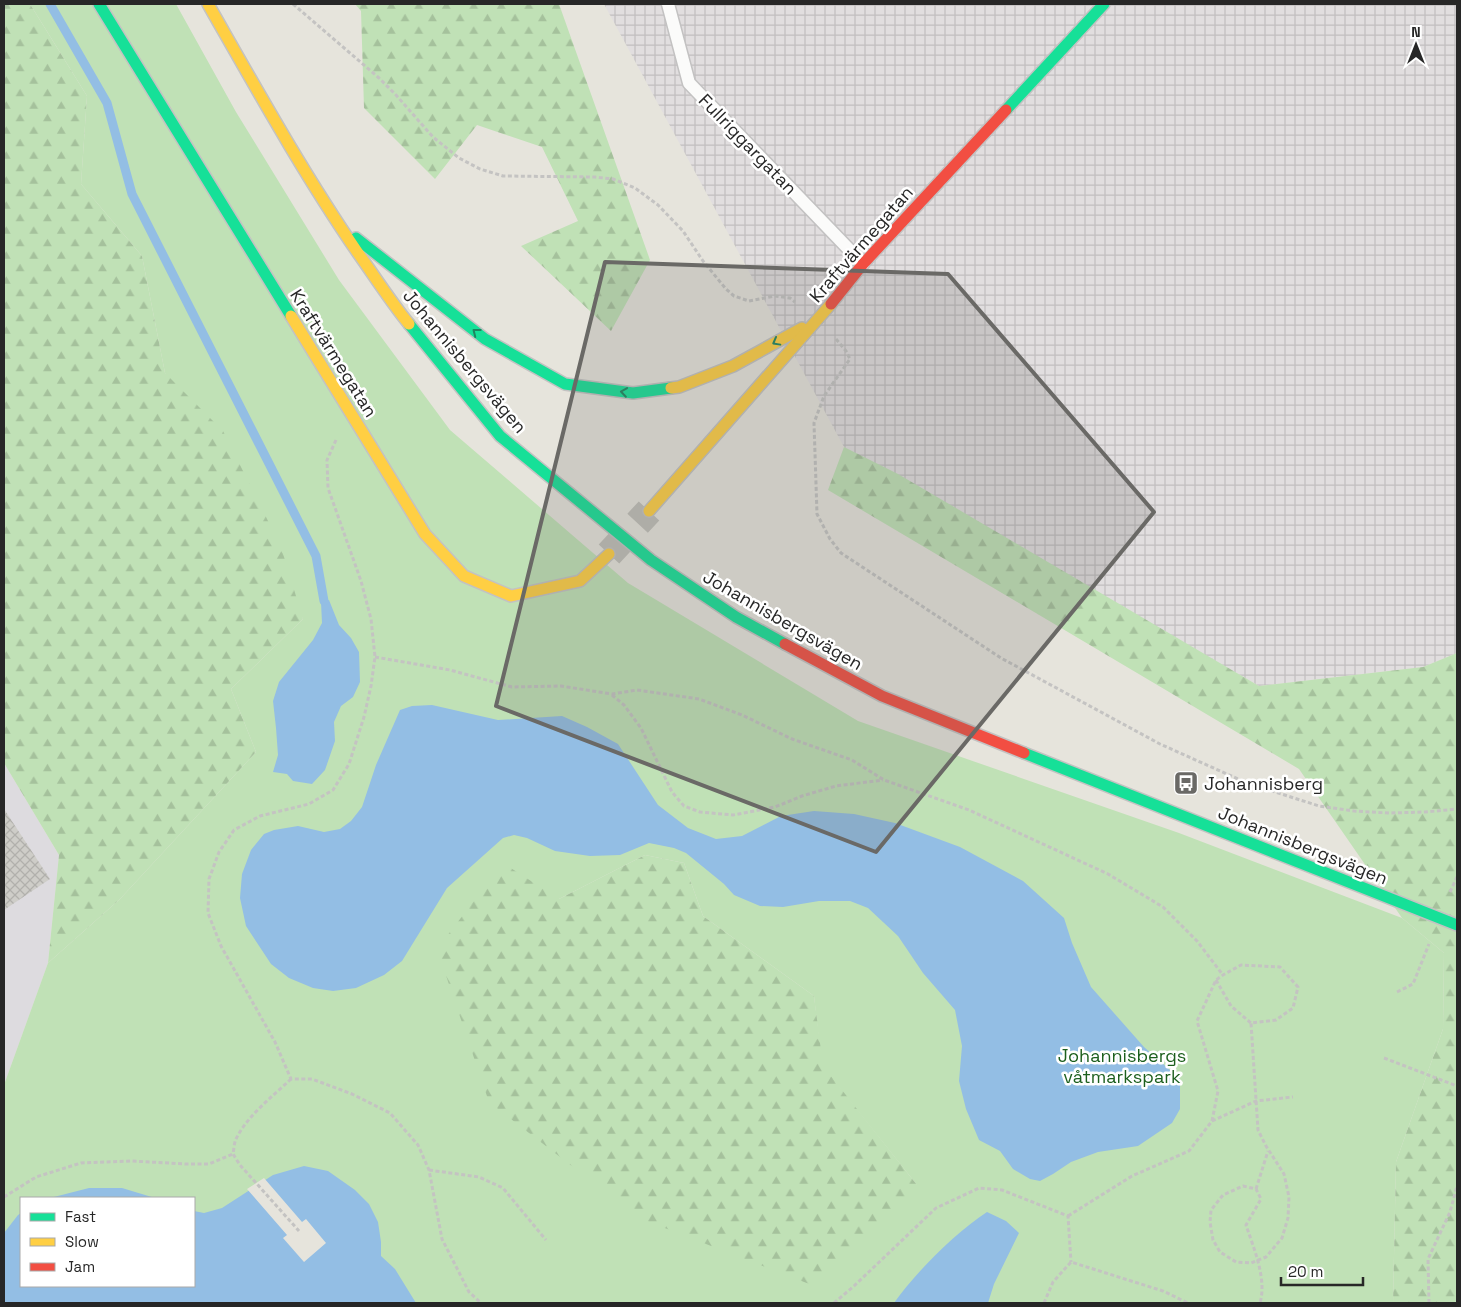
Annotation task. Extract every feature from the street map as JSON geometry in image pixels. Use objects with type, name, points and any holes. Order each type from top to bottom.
[{"type":"main road","name":"Kraftvärmegatan","points":[[98,4],[425,534],[464,576],[511,596],[580,581],[609,554]]},
{"type":"main road","name":"Johannisbergsvägen","points":[[208,4],[284,139],[336,222],[395,307],[500,436],[651,560],[736,616],[882,696],[1457,925]]},
{"type":"main road","name":"Kraftvärmegatan","points":[[649,511],[818,319],[863,264],[1104,4]]},
{"type":"main road","points":[[336,222],[485,339],[565,384],[633,393],[679,387],[733,366],[818,319]]},
{"type":"lane","name":"Fullriggargatan","points":[[668,4],[689,83],[863,264]]},
{"type":"path","points":[[293,4],[379,78],[433,137],[459,158],[480,169],[503,176],[595,177],[613,179],[635,188],[658,205],[684,232],[703,261],[726,290],[734,296],[749,301],[774,296],[790,298],[818,319],[846,351],[850,359],[824,396],[814,423],[817,514],[830,539],[841,553],[1001,658],[1160,744],[1247,783],[1319,806],[1354,811],[1389,813],[1457,809]]},
{"type":"path","points":[[292,1079],[275,1042],[221,946],[208,913],[209,879],[219,852],[234,830],[260,816],[309,804],[333,790],[349,764],[364,717],[375,657],[371,619],[361,581],[328,488],[327,460],[338,437],[358,425]]},
{"type":"path","points":[[375,657],[450,670],[512,687],[561,686],[612,694],[637,690],[699,699],[742,715],[792,738],[852,760],[884,780],[969,810],[1108,874],[1163,907],[1197,941],[1223,975]]},
{"type":"path","points":[[612,694],[624,705],[641,728],[672,792],[684,806],[700,812],[733,815],[774,807],[836,786],[884,780]]},
{"type":"path","points":[[1212,1121],[1218,1091],[1197,1021],[1216,980],[1223,975],[1241,965],[1280,967],[1298,988],[1294,1008],[1276,1020],[1251,1023]]},
{"type":"path","points":[[1216,980],[1231,1006],[1251,1023],[1258,1130],[1268,1150],[1284,1174],[1289,1197],[1288,1218],[1282,1238],[1266,1257],[1251,1263],[1236,1262],[1220,1252],[1213,1240],[1210,1222],[1212,1210],[1222,1195],[1243,1186],[1256,1189]]},
{"type":"path","points":[[1384,1058],[1457,1086]]},
{"type":"path","points":[[299,1231],[240,1165],[233,1154],[235,1140],[246,1123],[262,1105],[292,1079],[312,1079],[352,1094],[390,1113],[418,1145],[429,1170],[442,1239],[469,1292],[481,1303]]},
{"type":"path","points":[[1068,1216],[1132,1176],[1188,1150],[1212,1121],[1256,1101],[1293,1097]]},
{"type":"path","points":[[1260,1303],[1263,1289],[1257,1261],[1246,1226],[1261,1199],[1256,1189],[1268,1150]]},
{"type":"path","points":[[4,1197],[36,1177],[81,1163],[132,1161],[209,1164],[233,1154]]},
{"type":"path","points":[[429,1170],[479,1177],[503,1188],[546,1240]]},
{"type":"path","points":[[1429,1303],[1428,1259],[1450,1212],[1457,1186]]},
{"type":"path","points":[[834,1303],[936,1208],[979,1188],[1002,1190],[1068,1216]]},
{"type":"path","points":[[1044,1303],[1053,1282],[1071,1262],[1068,1216]]},
{"type":"path","points":[[1071,1262],[1163,1291],[1188,1303]]},
{"type":"highlighted area","points":[[605,262],[948,274],[1154,512],[876,852],[496,706]]},
{"type":"shaded area","points":[[604,4],[1457,4],[1457,653],[1423,667],[1259,686],[844,447]]},
{"type":"shaded area","points":[[4,763],[59,855],[48,963],[4,1085]]},
{"type":"green space","points":[[4,4],[30,4],[87,96],[81,184],[142,256],[165,373],[223,431],[281,547],[303,619],[231,689],[256,752],[120,899],[48,963],[59,855],[4,763]]},
{"type":"green space","name":"Johannisbergs våtmarkspark","points":[[30,4],[176,4],[236,112],[339,280],[450,430],[628,583],[858,721],[1179,833],[1402,918],[1444,953],[1443,1029],[1396,1162],[1393,1303],[4,1303],[4,1085],[48,963],[120,899],[256,752],[231,689],[303,619],[165,373],[142,256],[81,184],[87,96]],"holes":[[[645,855],[684,863],[703,916],[814,996],[822,1066],[917,1185],[559,899]]]},
{"type":"green space","points":[[355,4],[559,4],[650,260],[611,331],[521,246],[578,221],[542,147],[477,125],[435,179],[364,108],[361,11]]},
{"type":"green space","points":[[844,447],[898,474],[1259,686],[1423,667],[1457,653],[1457,1303],[1393,1303],[1396,1162],[1443,1029],[1444,953],[1402,918],[1299,769],[828,490]]},
{"type":"green space","points":[[645,855],[684,863],[703,916],[814,996],[823,1066],[917,1185],[817,1287],[639,1218],[489,1102],[437,949],[503,863],[559,899]]},
{"type":"water","points":[[329,600],[339,625],[351,638],[359,652],[360,682],[353,697],[341,706],[334,722],[335,741],[325,770],[312,784],[293,781],[287,774],[273,772],[278,755],[273,701],[279,682],[313,640],[322,623],[321,602]]},
{"type":"water","points":[[432,705],[498,720],[562,716],[587,727],[618,744],[658,805],[688,828],[716,839],[742,836],[781,816],[814,811],[854,814],[895,823],[960,847],[1023,881],[1064,918],[1072,943],[1091,987],[1144,1047],[1180,1079],[1180,1109],[1172,1123],[1138,1146],[1098,1152],[1071,1162],[1040,1181],[1030,1179],[1013,1169],[1000,1151],[979,1140],[966,1109],[959,1081],[962,1046],[955,1010],[923,973],[898,936],[868,908],[850,901],[819,901],[783,907],[760,906],[734,895],[724,884],[686,853],[674,848],[649,843],[620,855],[590,856],[555,851],[527,838],[514,835],[503,838],[447,888],[402,961],[384,975],[356,988],[333,991],[313,988],[289,978],[271,964],[246,926],[240,898],[242,874],[251,850],[264,834],[274,830],[298,826],[324,832],[340,829],[351,821],[362,807],[376,765],[400,710],[412,706]]},
{"type":"water","points":[[304,1166],[328,1171],[355,1190],[369,1204],[378,1222],[381,1256],[395,1269],[416,1303],[4,1303],[4,1233],[20,1214],[20,1287],[195,1287],[195,1211],[204,1213],[222,1208],[273,1175]]},
{"type":"water","points":[[89,1188],[122,1188],[152,1197],[54,1197]]},
{"type":"water","points":[[987,1212],[1006,1221],[1019,1233],[994,1284],[988,1303],[894,1303],[913,1279],[937,1254],[962,1231]]},
{"type":"pier","points":[[264,1178],[302,1222],[306,1219],[326,1243],[304,1262],[283,1238],[287,1235],[247,1189]]},
{"type":"building","points":[[4,809],[50,879],[4,910]]},
{"type":"waterway","points":[[50,4],[107,103],[132,194],[316,556],[324,601]]},
{"type":"tunnel","points":[[609,554],[649,511]]},
{"type":"traffic: fast","points":[[99,4],[291,316]]},
{"type":"traffic: fast","points":[[1006,110],[1104,4]]},
{"type":"traffic: fast","points":[[356,238],[485,339],[565,384],[633,393],[671,388]]},
{"type":"traffic: fast","points":[[409,324],[500,436],[651,560],[736,617],[785,644]]},
{"type":"traffic: fast","points":[[1024,753],[1457,925]]},
{"type":"traffic: slow","points":[[208,4],[318,192],[389,298],[409,324]]},
{"type":"traffic: slow","points":[[649,511],[831,304]]},
{"type":"traffic: slow","points":[[291,316],[425,534],[464,576],[511,596],[580,581],[609,554]]},
{"type":"traffic: slow","points":[[671,388],[679,387],[733,366],[802,328]]},
{"type":"traffic: jam","points":[[831,304],[863,264],[1006,110]]},
{"type":"traffic: jam","points":[[785,644],[882,696],[1024,753]]},
{"type":"place","name":"Johannisberg","points":[[1186,783]]}]
